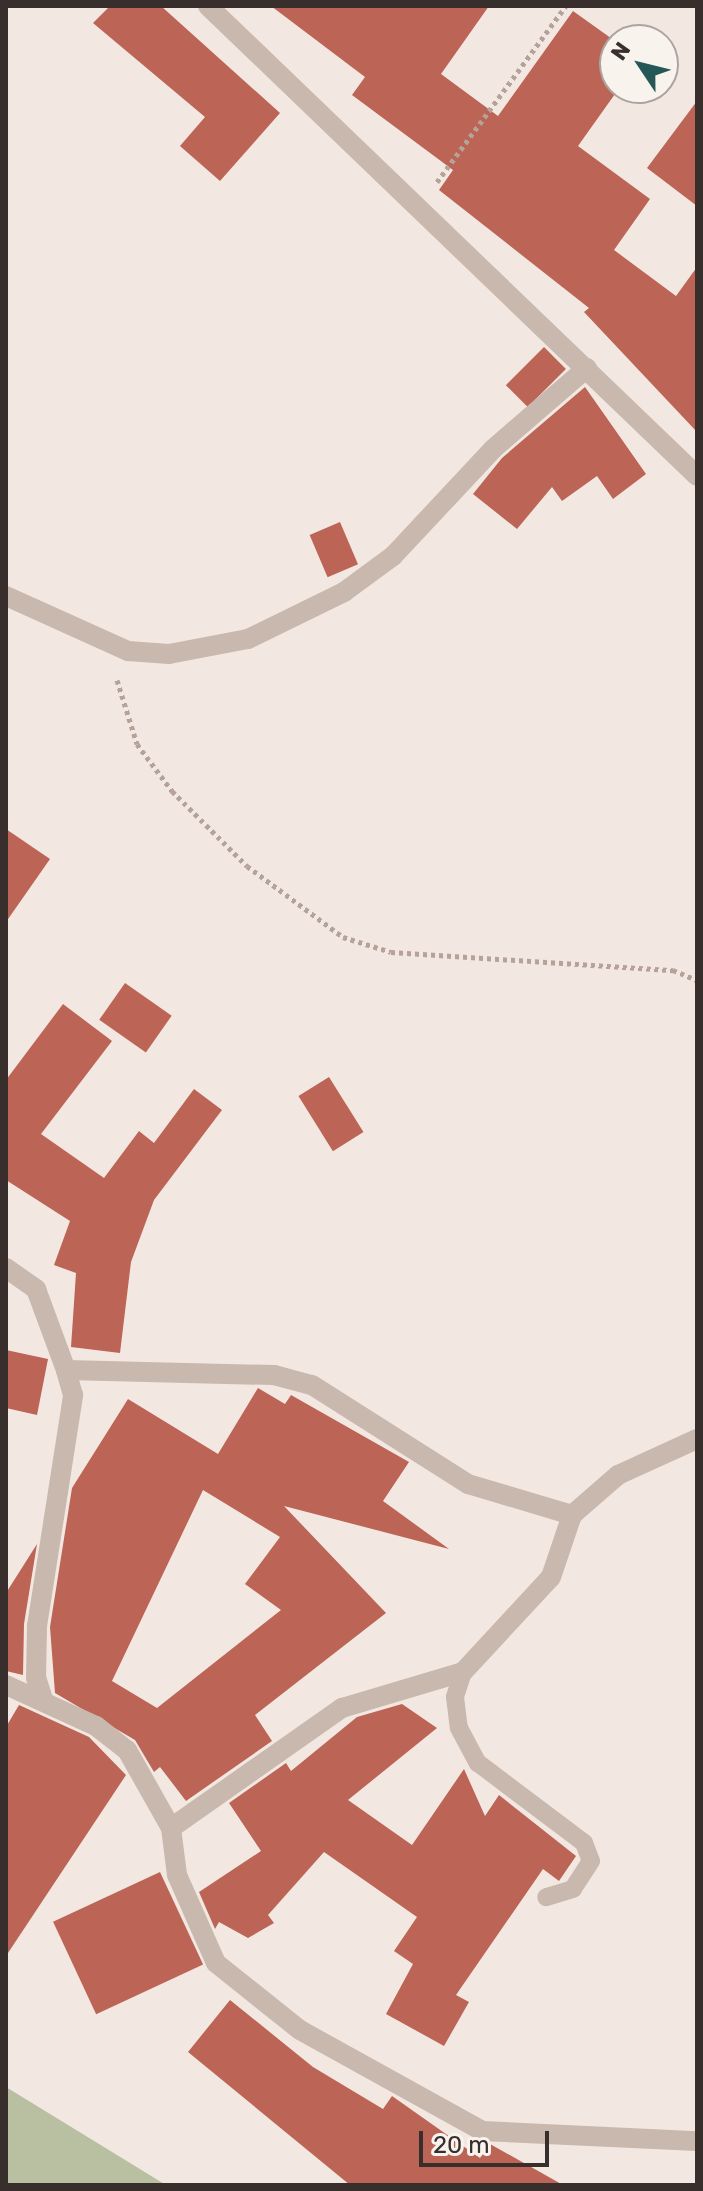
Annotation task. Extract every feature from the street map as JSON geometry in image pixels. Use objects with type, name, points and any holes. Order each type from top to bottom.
[{"type":"street","points":[[208,6],[421,206],[697,476]]},
{"type":"street","points":[[6,596],[114,644],[169,654],[248,639],[344,592],[393,556],[493,449],[587,368]]},
{"type":"street","points":[[6,1268],[36,1289],[73,1395],[37,1626],[36,1678],[43,1699]]},
{"type":"street","points":[[66,1370],[274,1375],[312,1385],[468,1484],[572,1515]]},
{"type":"street","points":[[171,1828],[342,1708],[463,1672],[551,1577],[572,1515],[618,1475],[697,1439]]},
{"type":"street","points":[[6,1685],[43,1699],[127,1750],[171,1828],[177,1875],[216,1963],[300,2030],[482,2131],[697,2141]]},
{"type":"lane","points":[[463,1672],[455,1697],[459,1728],[478,1763],[584,1843],[591,1861],[573,1889],[546,1897]]},
{"type":"path","points":[[421,206],[566,6]]},
{"type":"path","points":[[114,644],[119,700],[137,744],[172,791],[247,866],[343,937],[391,952],[673,970],[697,980]]},
{"type":"green space","points":[[6,2087],[166,2185],[6,2185]]},
{"type":"building","points":[[110,6],[161,6],[280,113],[220,181],[180,146],[205,117],[93,23]]},
{"type":"building","points":[[271,6],[489,6],[441,74],[498,116],[573,11],[599,30],[599,104],[608,104],[578,146],[650,199],[614,250],[676,296],[697,267],[697,432],[584,312],[589,308],[439,190],[453,170],[352,95],[365,77]]},
{"type":"building","points":[[697,101],[697,206],[647,168]]},
{"type":"building","points":[[544,347],[566,369],[528,407],[506,385]]},
{"type":"building","points":[[585,387],[646,474],[613,499],[597,476],[562,501],[552,487],[517,529],[473,494],[502,458]]},
{"type":"building","points":[[340,522],[358,564],[328,577],[310,535]]},
{"type":"building","points":[[6,829],[50,859],[6,922]]},
{"type":"building","points":[[125,983],[172,1016],[146,1053],[99,1020]]},
{"type":"building","points":[[63,1004],[112,1041],[41,1134],[104,1178],[139,1131],[154,1143],[194,1089],[222,1110],[154,1200],[131,1262],[120,1353],[71,1347],[76,1273],[54,1265],[70,1221],[6,1180],[6,1080]]},
{"type":"building","points":[[329,1077],[363,1132],[333,1151],[298,1096]]},
{"type":"building","points":[[6,1350],[48,1359],[37,1415],[6,1408]]},
{"type":"building","points":[[258,1388],[285,1404],[291,1395],[409,1462],[383,1501],[449,1549],[284,1506],[386,1613],[255,1715],[272,1741],[186,1801],[160,1767],[154,1772],[135,1740],[55,1693],[50,1627],[72,1488],[128,1399],[218,1454]],"holes":[[[203,1490],[280,1537],[245,1584],[281,1610],[157,1708],[112,1681]]]},
{"type":"building","points":[[37,1544],[24,1624],[23,1675],[6,1671],[6,1593]]},
{"type":"building","points":[[402,1704],[437,1728],[348,1800],[412,1845],[464,1769],[485,1816],[499,1795],[576,1856],[559,1881],[543,1869],[456,1995],[469,2002],[444,2046],[386,2014],[413,1964],[394,1951],[417,1917],[324,1852],[268,1915],[274,1923],[248,1938],[219,1922],[215,1929],[199,1892],[261,1851],[229,1803],[286,1763],[291,1771],[357,1717]]},
{"type":"building","points":[[19,1705],[89,1737],[126,1775],[6,1956],[6,1727]]},
{"type":"building","points":[[160,1872],[203,1964],[96,2014],[53,1922]]},
{"type":"building","points":[[230,2000],[313,2067],[383,2109],[392,2096],[480,2158],[490,2144],[563,2185],[350,2185],[188,2052]]}]
